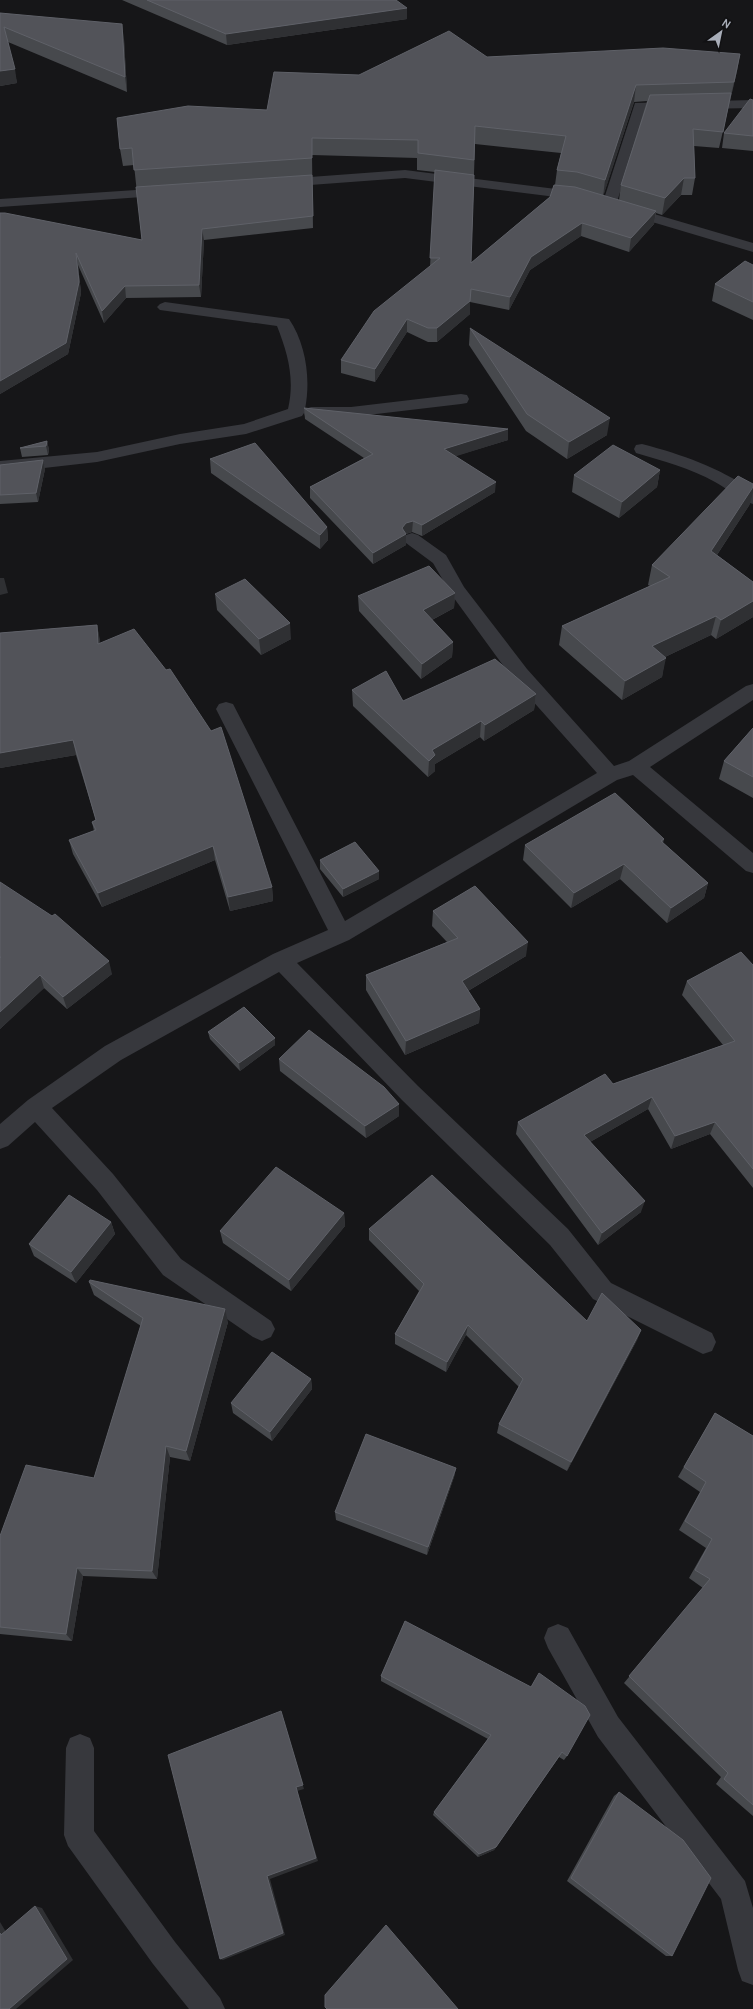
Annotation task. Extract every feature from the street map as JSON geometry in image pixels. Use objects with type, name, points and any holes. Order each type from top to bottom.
[{"type":"street","points":[[609,205],[640,106],[753,104]]},
{"type":"street","points":[[271,184],[405,174],[575,195],[753,248]]},
{"type":"street","points":[[0,203],[176,191]]},
{"type":"street","points":[[165,307],[283,322],[299,361],[300,397],[296,412]]},
{"type":"street","points":[[0,467],[97,457],[180,439],[246,429],[296,412],[351,412],[461,399]]},
{"type":"street","points":[[642,448],[689,463],[721,478],[753,498]]},
{"type":"street","points":[[412,539],[440,559],[457,590],[520,674],[610,776]]},
{"type":"street","points":[[0,1139],[36,1107],[113,1052],[280,960],[341,934],[610,776],[636,766],[753,692]]},
{"type":"street","points":[[226,709],[341,934]]},
{"type":"street","points":[[636,766],[753,865]]},
{"type":"street","points":[[280,960],[410,1093],[559,1237],[602,1292],[703,1342]]},
{"type":"street","points":[[36,1107],[105,1182],[172,1267],[262,1329]]},
{"type":"street","points":[[558,1638],[608,1727],[734,1892],[753,1970]]},
{"type":"street","points":[[80,1748],[79,1834],[164,1953],[209,2009]]},
{"type":"building","points":[[147,0],[396,0],[407,8],[226,34]]},
{"type":"building","points":[[0,13],[122,24],[125,77],[4,27],[15,69],[0,71]]},
{"type":"building","points":[[449,31],[487,57],[663,48],[740,54],[734,82],[636,85],[605,180],[577,172],[557,170],[566,136],[475,126],[474,160],[418,153],[418,140],[312,138],[312,158],[134,170],[132,148],[120,149],[117,118],[188,106],[267,110],[274,72],[359,75]]},
{"type":"building","points":[[731,93],[723,132],[693,129],[695,178],[684,178],[665,198],[621,185],[650,95]]},
{"type":"building","points":[[750,99],[753,100],[753,136],[724,133]]},
{"type":"building","points":[[435,170],[474,175],[471,263],[550,197],[554,185],[575,187],[656,211],[631,238],[582,223],[531,257],[510,297],[471,289],[470,301],[437,328],[428,328],[407,319],[375,369],[341,360],[374,311],[440,258],[430,258]]},
{"type":"building","points":[[312,175],[313,216],[202,229],[199,285],[125,286],[102,311],[76,253],[79,282],[66,343],[0,381],[0,213],[142,240],[136,187]]},
{"type":"building","points":[[745,261],[753,265],[753,302],[715,284]]},
{"type":"building","points":[[470,328],[610,418],[569,442],[527,414]]},
{"type":"building","points":[[304,408],[508,429],[444,449],[496,482],[422,525],[413,521],[406,523],[402,528],[406,534],[373,553],[310,487],[373,454]]},
{"type":"building","points":[[47,441],[46,446],[20,448]]},
{"type":"building","points":[[255,443],[327,527],[320,535],[210,459]]},
{"type":"building","points":[[613,445],[660,470],[622,502],[574,475]]},
{"type":"building","points":[[43,460],[36,493],[0,495],[0,465]]},
{"type":"building","points":[[738,476],[753,484],[753,487],[711,551],[753,582],[753,601],[721,620],[716,616],[652,646],[666,658],[625,681],[562,626],[670,577],[652,565]]},
{"type":"building","points":[[429,566],[455,593],[423,610],[453,642],[422,664],[358,596]]},
{"type":"building","points":[[245,579],[290,623],[259,639],[215,594]]},
{"type":"building","points":[[97,625],[98,644],[134,629],[166,670],[170,669],[211,731],[221,727],[272,887],[228,897],[213,846],[98,893],[69,840],[96,830],[92,822],[96,820],[73,740],[0,753],[0,633]]},
{"type":"building","points":[[495,659],[536,694],[485,725],[481,721],[432,750],[435,755],[429,761],[352,690],[386,671],[403,701]]},
{"type":"building","points":[[753,728],[753,777],[724,761]]},
{"type":"building","points":[[615,793],[664,839],[661,841],[708,883],[671,908],[624,864],[574,893],[525,845]]},
{"type":"building","points":[[355,842],[379,871],[343,889],[320,860]]},
{"type":"building","points":[[0,882],[52,916],[55,914],[109,961],[63,997],[40,975],[0,1012]]},
{"type":"building","points":[[475,886],[528,942],[462,981],[480,1009],[406,1041],[366,975],[458,938],[433,911]]},
{"type":"building","points":[[741,952],[753,965],[753,1169],[715,1122],[675,1136],[652,1097],[584,1135],[645,1201],[602,1233],[518,1122],[605,1074],[613,1084],[735,1041],[687,981]]},
{"type":"building","points":[[244,1007],[275,1038],[239,1063],[208,1032]]},
{"type":"building","points":[[309,1030],[384,1087],[399,1104],[365,1126],[279,1059]]},
{"type":"building","points":[[276,1167],[344,1213],[289,1280],[220,1231]]},
{"type":"building","points":[[432,1175],[587,1321],[602,1293],[641,1330],[571,1462],[499,1424],[523,1379],[468,1325],[447,1362],[395,1334],[424,1284],[369,1229]]},
{"type":"building","points":[[69,1195],[111,1222],[71,1272],[29,1244]]},
{"type":"building","points":[[90,1280],[225,1309],[186,1451],[166,1446],[152,1571],[77,1568],[66,1634],[0,1627],[0,1536],[26,1465],[94,1478],[143,1318],[89,1282]]},
{"type":"building","points":[[272,1352],[311,1379],[270,1432],[231,1403]]},
{"type":"building","points":[[715,1413],[753,1436],[753,1805],[724,1779],[728,1773],[629,1676],[710,1579],[695,1570],[712,1539],[685,1521],[706,1482],[684,1467]]},
{"type":"building","points":[[366,1434],[456,1468],[428,1547],[335,1512]]},
{"type":"building","points":[[405,1621],[531,1687],[539,1673],[585,1706],[590,1715],[567,1756],[562,1752],[496,1847],[479,1854],[434,1812],[491,1735],[381,1676]]},
{"type":"building","points":[[281,1711],[303,1785],[296,1787],[316,1858],[267,1876],[283,1933],[220,1959],[168,1755]]},
{"type":"building","points":[[619,1792],[683,1840],[711,1878],[672,1956],[571,1878]]},
{"type":"building","points":[[35,1906],[67,1959],[9,2009],[0,2009],[0,1933],[1,1935]]},
{"type":"building","points":[[386,1925],[458,2009],[327,2009],[325,2007],[325,1995]]}]
